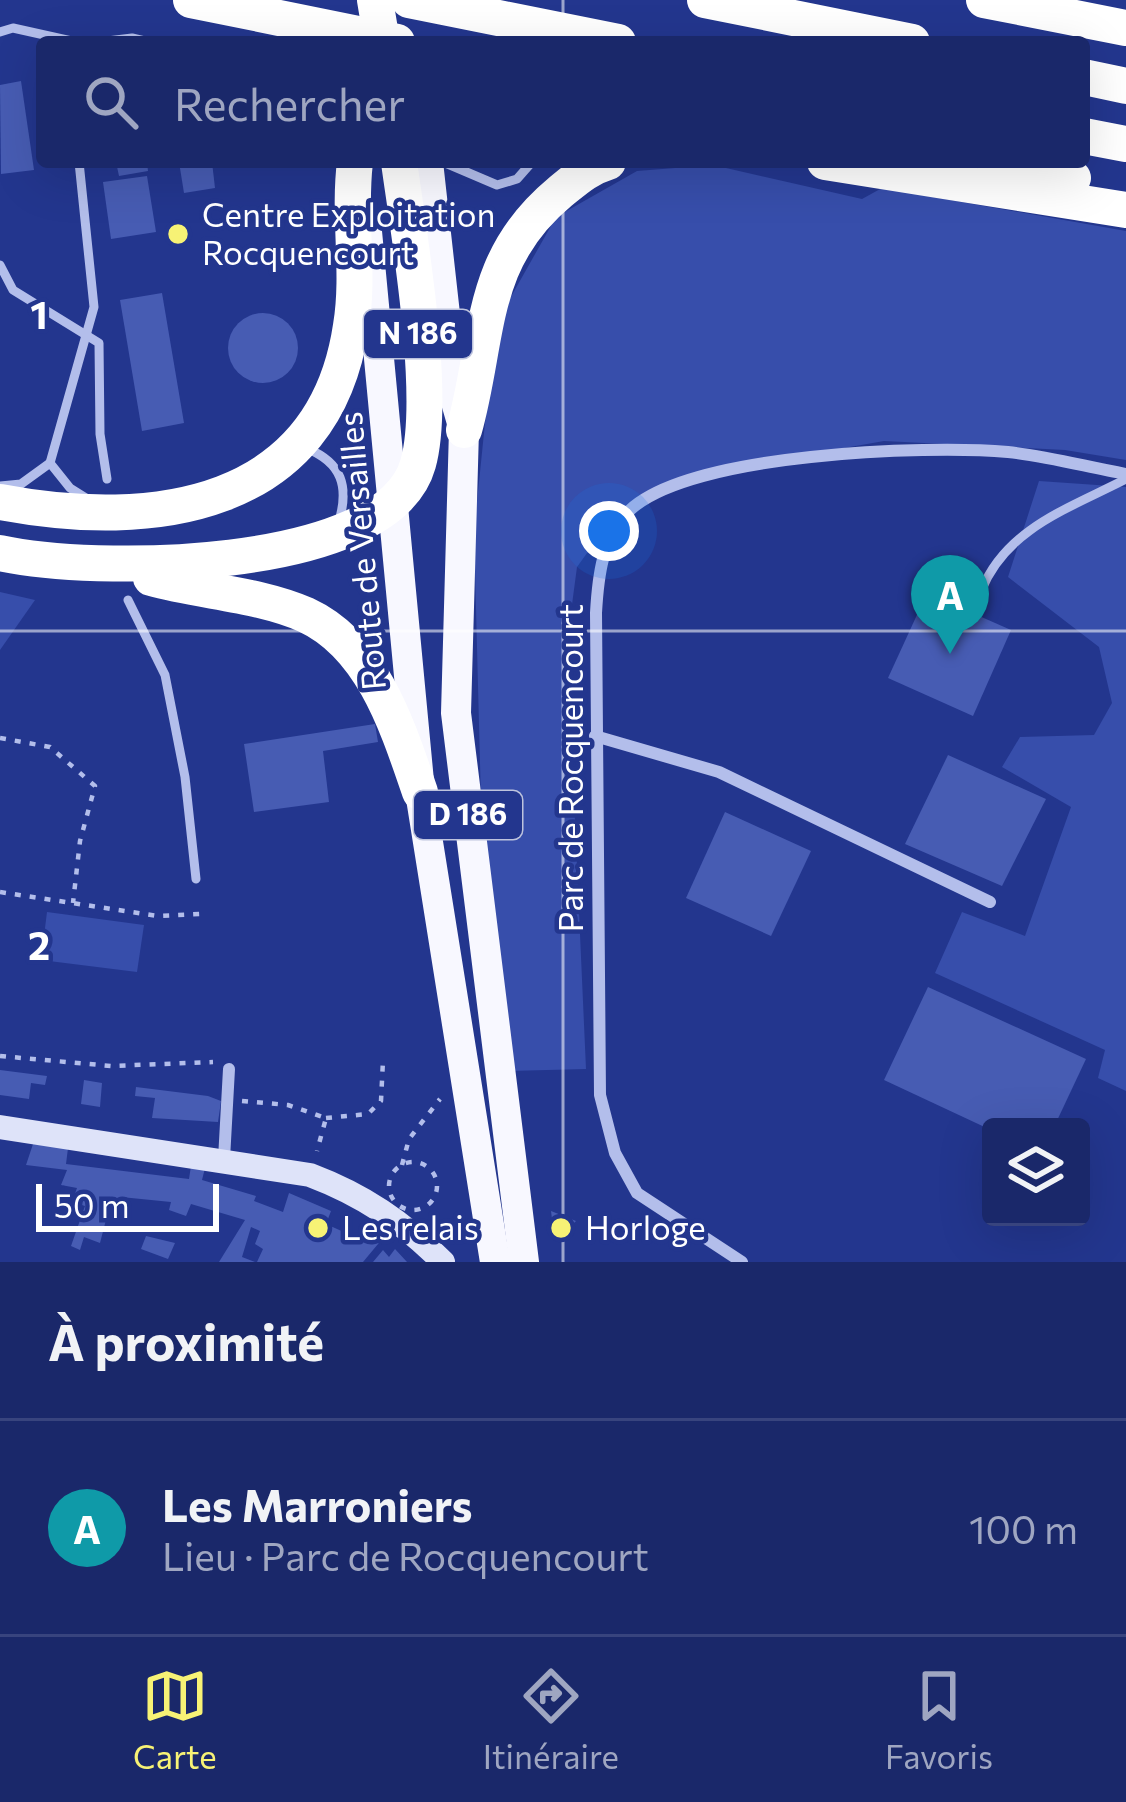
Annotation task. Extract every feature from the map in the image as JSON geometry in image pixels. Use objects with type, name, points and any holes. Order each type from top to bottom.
[{"type":"highway","points":[[191,0],[368,36]]},
{"type":"highway","points":[[375,0],[381,36]]},
{"type":"highway","points":[[406,0],[588,36]]},
{"type":"highway","points":[[705,0],[882,36]]},
{"type":"highway","points":[[984,0],[1126,28]]},
{"type":"highway","points":[[1090,78],[1126,86]]},
{"type":"highway","points":[[1090,137],[1126,144]]},
{"type":"highway","points":[[0,502],[41,510],[163,510],[230,492],[299,446],[326,407],[344,364],[352,321],[349,209],[355,168]]},
{"type":"highway","name":"N 186","points":[[393,499],[417,470],[423,437],[415,277],[400,168]]},
{"type":"highway","points":[[464,430],[474,392],[481,322],[502,261],[537,211],[589,168]]},
{"type":"highway","points":[[864,168],[1126,210]]},
{"type":"highway","points":[[1024,168],[1126,188]]},
{"type":"highway","points":[[107,566],[245,557],[336,532],[393,499]]},
{"type":"highway","points":[[0,553],[107,566],[307,616],[348,644],[394,716],[420,792]]},
{"type":"main road","points":[[331,0],[337,36]]},
{"type":"main road","points":[[406,0],[409,36]]},
{"type":"main road","name":"Route de Versailles","points":[[357,168],[374,266],[420,792]]},
{"type":"main road","name":"N 186","points":[[429,168],[454,394],[464,430]]},
{"type":"main road","name":"D 186","points":[[464,430],[456,712],[524,1262]]},
{"type":"main road","name":"D 186","points":[[420,792],[495,1262]]},
{"type":"main road","name":"D 186","points":[[516,1197],[529,1205],[546,1262]]},
{"type":"street","name":"Parc de Rocquencourt","points":[[742,1262],[637,1193],[615,1153],[600,1095],[596,613],[605,549],[631,510],[696,476],[814,458],[930,450],[1011,452],[1126,477]]},
{"type":"street","points":[[596,736],[719,772],[990,902]]},
{"type":"street","points":[[224,1159],[229,1070]]},
{"type":"street","points":[[0,1127],[310,1175],[354,1192],[391,1215],[443,1262]]},
{"type":"lane","points":[[301,0],[306,36]]},
{"type":"lane","points":[[0,32],[13,28],[49,36]]},
{"type":"lane","points":[[0,485],[21,484],[50,463],[89,335],[94,278],[80,168]]},
{"type":"lane","points":[[457,168],[497,185],[517,179],[527,168]]},
{"type":"lane","points":[[0,265],[13,290],[99,344],[98,411],[107,479]]},
{"type":"lane","points":[[299,446],[332,461],[343,481],[345,500],[336,532]]},
{"type":"lane","points":[[50,463],[78,495],[163,510]]},
{"type":"lane","points":[[982,589],[994,559],[1017,536],[1126,477]]},
{"type":"lane","points":[[128,600],[165,675],[185,777],[196,879]]},
{"type":"path","points":[[0,738],[50,747],[95,786],[80,841],[73,903]]},
{"type":"path","points":[[0,892],[158,916],[201,914]]},
{"type":"path","points":[[0,1057],[111,1066],[209,1060],[229,1070]]},
{"type":"path","points":[[228,1100],[288,1105],[326,1118],[368,1114],[381,1100],[383,1060]]},
{"type":"path","points":[[401,1165],[417,1162],[431,1170],[437,1184],[433,1200],[420,1209],[404,1209],[393,1199],[389,1184],[409,1139],[440,1099]]},
{"type":"path","points":[[315,1155],[326,1118]]},
{"type":"path","points":[[371,1177],[389,1184]]},
{"type":"shaded area","points":[[726,168],[862,199],[882,188],[1126,231],[1126,460],[1065,450],[884,441],[696,474],[613,517],[577,567],[567,642],[586,1069],[507,1071],[481,802],[474,531],[495,325],[556,217],[637,171]]},
{"type":"shaded area","points":[[1039,481],[1126,487],[1126,1091],[1098,1078],[1105,1050],[935,973],[962,912],[1025,936],[1071,807],[1002,767],[1020,737],[1094,735],[1112,703],[1099,647],[1008,577]]},
{"type":"shaded area","points":[[0,592],[35,600],[0,650]]},
{"type":"shaded area","points":[[47,912],[144,925],[137,972],[41,960]]},
{"type":"building","points":[[21,81],[34,170],[1,174],[0,85]]},
{"type":"building","points":[[117,168],[148,168],[148,171],[119,176]]},
{"type":"building","points":[[180,168],[213,168],[215,188],[184,193]]},
{"type":"building","points":[[147,176],[156,232],[111,239],[103,182]]},
{"type":"building","points":[[162,293],[184,423],[142,431],[120,300]]},
{"type":"building","points":[[263,313],[288,323],[298,348],[288,373],[263,383],[238,373],[228,348],[238,323]]},
{"type":"building","points":[[927,593],[1011,630],[973,716],[888,678]]},
{"type":"building","points":[[375,724],[378,742],[323,751],[329,802],[254,812],[244,744]]},
{"type":"building","points":[[948,755],[1046,799],[1002,886],[905,844]]},
{"type":"building","points":[[725,812],[811,851],[771,936],[686,898]]},
{"type":"building","points":[[928,987],[1086,1059],[1058,1118],[982,1118],[982,1126],[884,1080]]},
{"type":"building","points":[[0,1070],[47,1076],[45,1085],[31,1083],[29,1099],[0,1095]]},
{"type":"building","points":[[84,1080],[102,1083],[100,1107],[81,1104]]},
{"type":"building","points":[[136,1087],[221,1101],[218,1122],[152,1118],[155,1098],[135,1096]]},
{"type":"building","points":[[33,1144],[68,1148],[66,1164],[189,1179],[191,1166],[205,1168],[202,1180],[256,1196],[254,1201],[283,1212],[289,1193],[331,1211],[326,1224],[357,1238],[367,1226],[383,1238],[363,1262],[257,1262],[263,1249],[255,1244],[260,1231],[251,1227],[242,1257],[255,1262],[219,1262],[245,1220],[191,1204],[186,1216],[169,1210],[171,1202],[121,1197],[118,1213],[108,1212],[100,1243],[84,1237],[80,1250],[71,1246],[85,1206],[72,1202],[77,1188],[61,1185],[67,1170],[26,1165]]},
{"type":"building","name":"Horloge","points":[[551,1211],[576,1221],[557,1240],[554,1235]]},
{"type":"building","points":[[146,1236],[175,1243],[168,1259],[141,1249]]},
{"type":"building","points":[[395,1249],[407,1262],[373,1262],[383,1250],[389,1257]]},
{"type":"place","name":"Centre Exploitation Rocquencourt","points":[[178,234]]},
{"type":"place","name":"Les Marroniers","points":[[950,654]]},
{"type":"place","name":"Les relais","points":[[318,1228]]},
{"type":"place","name":"Horloge","points":[[561,1228]]}]
